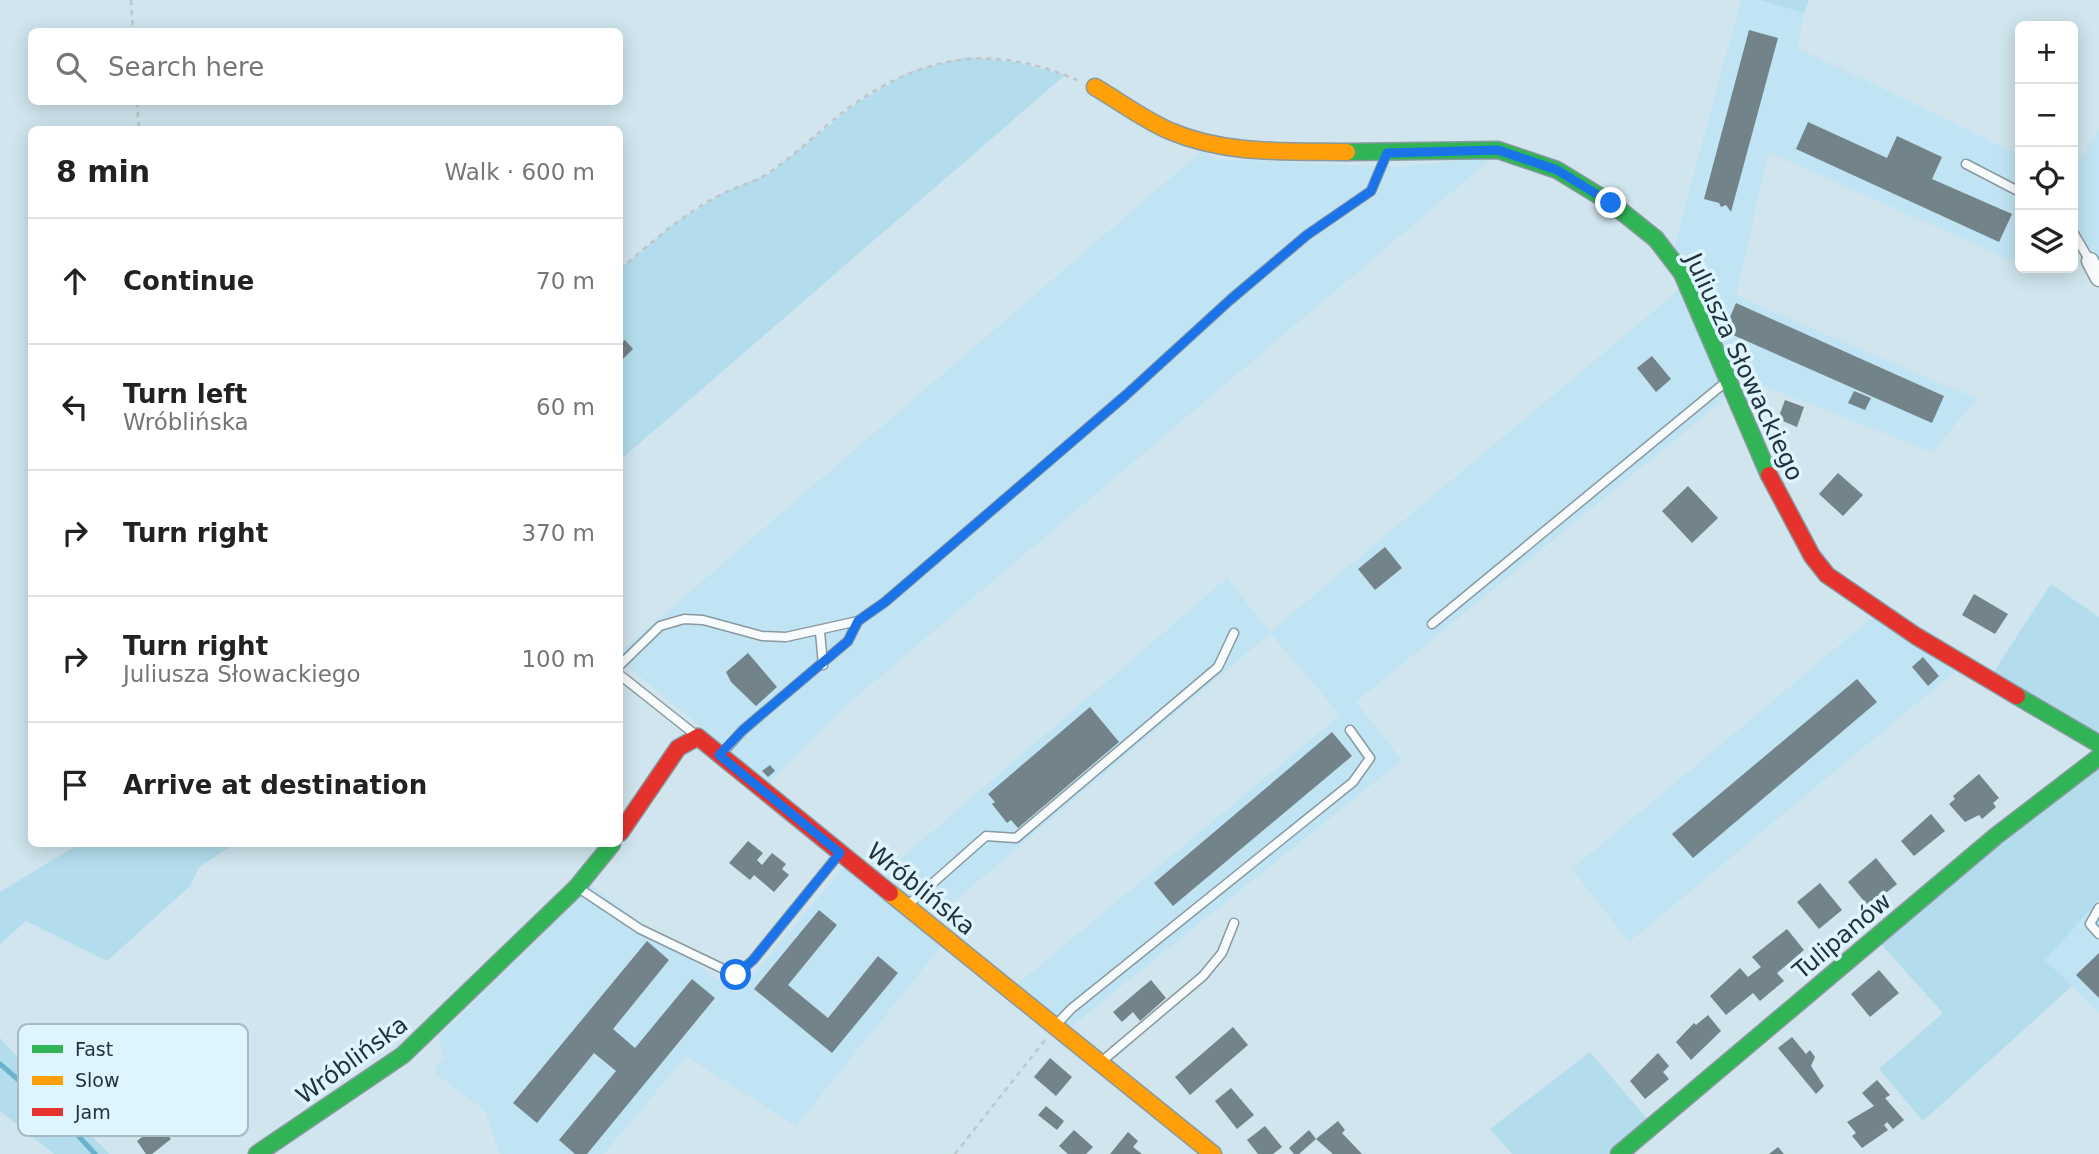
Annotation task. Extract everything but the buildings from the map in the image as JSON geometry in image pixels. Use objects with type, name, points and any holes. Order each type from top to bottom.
[{"type":"street","name":"Juliusza Słowackiego","points":[[1095,87],[1168,130],[1201,142],[1247,150],[1387,153],[1498,150],[1557,170],[1611,203],[1656,239],[1682,273],[1779,497],[1812,556],[1827,575],[1916,636],[2099,744]]},
{"type":"street","points":[[2090,261],[2099,278]]},
{"type":"street","points":[[623,829],[678,748],[698,737]]},
{"type":"street","name":"Wróblińska","points":[[698,737],[1213,1154]]},
{"type":"street","name":"Tulipanów","points":[[1619,1154],[1996,836],[2099,757]]},
{"type":"street","name":"Wróblińska","points":[[257,1154],[403,1055],[577,887],[610,847]]},
{"type":"lane","points":[[623,662],[660,626],[684,619],[704,620],[762,636],[786,637],[820,632],[858,621],[885,602],[1126,395],[1239,292],[1307,235],[1371,191],[1387,153]]},
{"type":"lane","points":[[1966,164],[2015,189]]},
{"type":"lane","points":[[2078,241],[2090,261]]},
{"type":"lane","points":[[1432,624],[1727,381]]},
{"type":"lane","points":[[719,755],[743,730],[823,665],[848,641],[858,621]]},
{"type":"lane","points":[[820,632],[823,665]]},
{"type":"lane","points":[[907,907],[927,885],[986,836],[1016,838],[1217,667],[1234,633]]},
{"type":"lane","points":[[623,677],[698,737]]},
{"type":"lane","points":[[1055,1026],[1071,1009],[1353,782],[1370,758],[1350,730]]},
{"type":"lane","points":[[577,887],[640,929],[736,975],[753,960],[840,853]]},
{"type":"lane","points":[[2099,908],[2090,924],[2099,934]]},
{"type":"lane","points":[[1101,1062],[1203,976],[1222,953],[1234,923]]},
{"type":"path","points":[[131,0],[133,28]]},
{"type":"path","points":[[623,266],[674,224],[721,194],[769,174],[857,103],[910,72],[966,57],[1056,71],[1095,87]]},
{"type":"path","points":[[138,105],[139,126]]},
{"type":"path","points":[[955,1154],[1055,1026]]},
{"type":"shaded area","points":[[1741,0],[1760,0],[1804,13],[1798,48],[2015,153],[2015,262],[1768,152],[1736,296],[1977,399],[1932,452],[1724,370],[1733,392],[1356,702],[1402,760],[1071,1027],[1018,984],[1340,715],[1270,633],[936,917],[883,874],[1227,578],[1270,632],[1686,284],[1671,259]]},
{"type":"shaded area","points":[[1760,0],[1809,0],[1804,13]]},
{"type":"shaded area","points":[[966,57],[1016,62],[1065,75],[623,457],[623,266],[674,224],[721,194],[769,174],[857,103],[910,72]]},
{"type":"shaded area","points":[[2099,130],[2099,278],[2078,241],[2078,163]]},
{"type":"shaded area","points":[[1203,150],[1216,159],[1395,167],[1492,158],[849,703],[769,783],[623,662],[623,649]]},
{"type":"shaded area","points":[[2051,584],[2099,617],[2099,744],[1989,679]]},
{"type":"shaded area","points":[[1879,612],[1964,664],[1629,942],[1572,869]]},
{"type":"shaded area","points":[[2099,757],[2099,900],[2045,960],[2072,986],[1923,1121],[1879,1069],[1943,1013],[1881,944]]},
{"type":"shaded area","points":[[74,847],[229,847],[199,867],[190,886],[107,961],[26,921],[0,944],[0,892]]},
{"type":"shaded area","points":[[845,866],[942,945],[796,1126],[686,1056],[604,1154],[500,1154],[485,1111],[437,1075],[436,1066],[445,1060],[438,1038],[592,886],[737,994]]},
{"type":"shaded area","points":[[2092,905],[2099,911],[2099,1013],[2045,960]]},
{"type":"shaded area","points":[[0,1038],[18,1057],[18,1125],[0,1111]]},
{"type":"shaded area","points":[[1590,1052],[1649,1121],[1608,1154],[1512,1154],[1490,1129]]},
{"type":"shaded area","points":[[31,1136],[92,1136],[109,1154],[54,1154]]},
{"type":"waterway","points":[[0,1064],[18,1080]]},
{"type":"waterway","points":[[78,1136],[95,1154]]},
{"type":"traffic: fast","points":[[1347,152],[1498,150],[1557,170],[1611,203],[1656,239],[1682,273],[1769,475]]},
{"type":"traffic: fast","points":[[2017,696],[2099,744]]},
{"type":"traffic: fast","points":[[1619,1154],[1996,836],[2099,757]]},
{"type":"traffic: fast","points":[[257,1154],[403,1055],[577,887],[610,847]]},
{"type":"traffic: slow","points":[[1095,87],[1151,121],[1191,139],[1257,150],[1347,152]]},
{"type":"traffic: slow","points":[[890,893],[1213,1154]]},
{"type":"traffic: jam","points":[[1769,475],[1812,556],[1827,575],[1916,636],[2017,696]]},
{"type":"traffic: jam","points":[[623,829],[678,748],[698,737],[890,893]]},
{"type":"route","points":[[736,975],[753,960],[840,853],[719,755],[743,730],[775,706],[848,641],[858,621],[885,602],[1126,395],[1230,300],[1307,235],[1371,191],[1387,153],[1498,150],[1557,170],[1611,203]]}]
